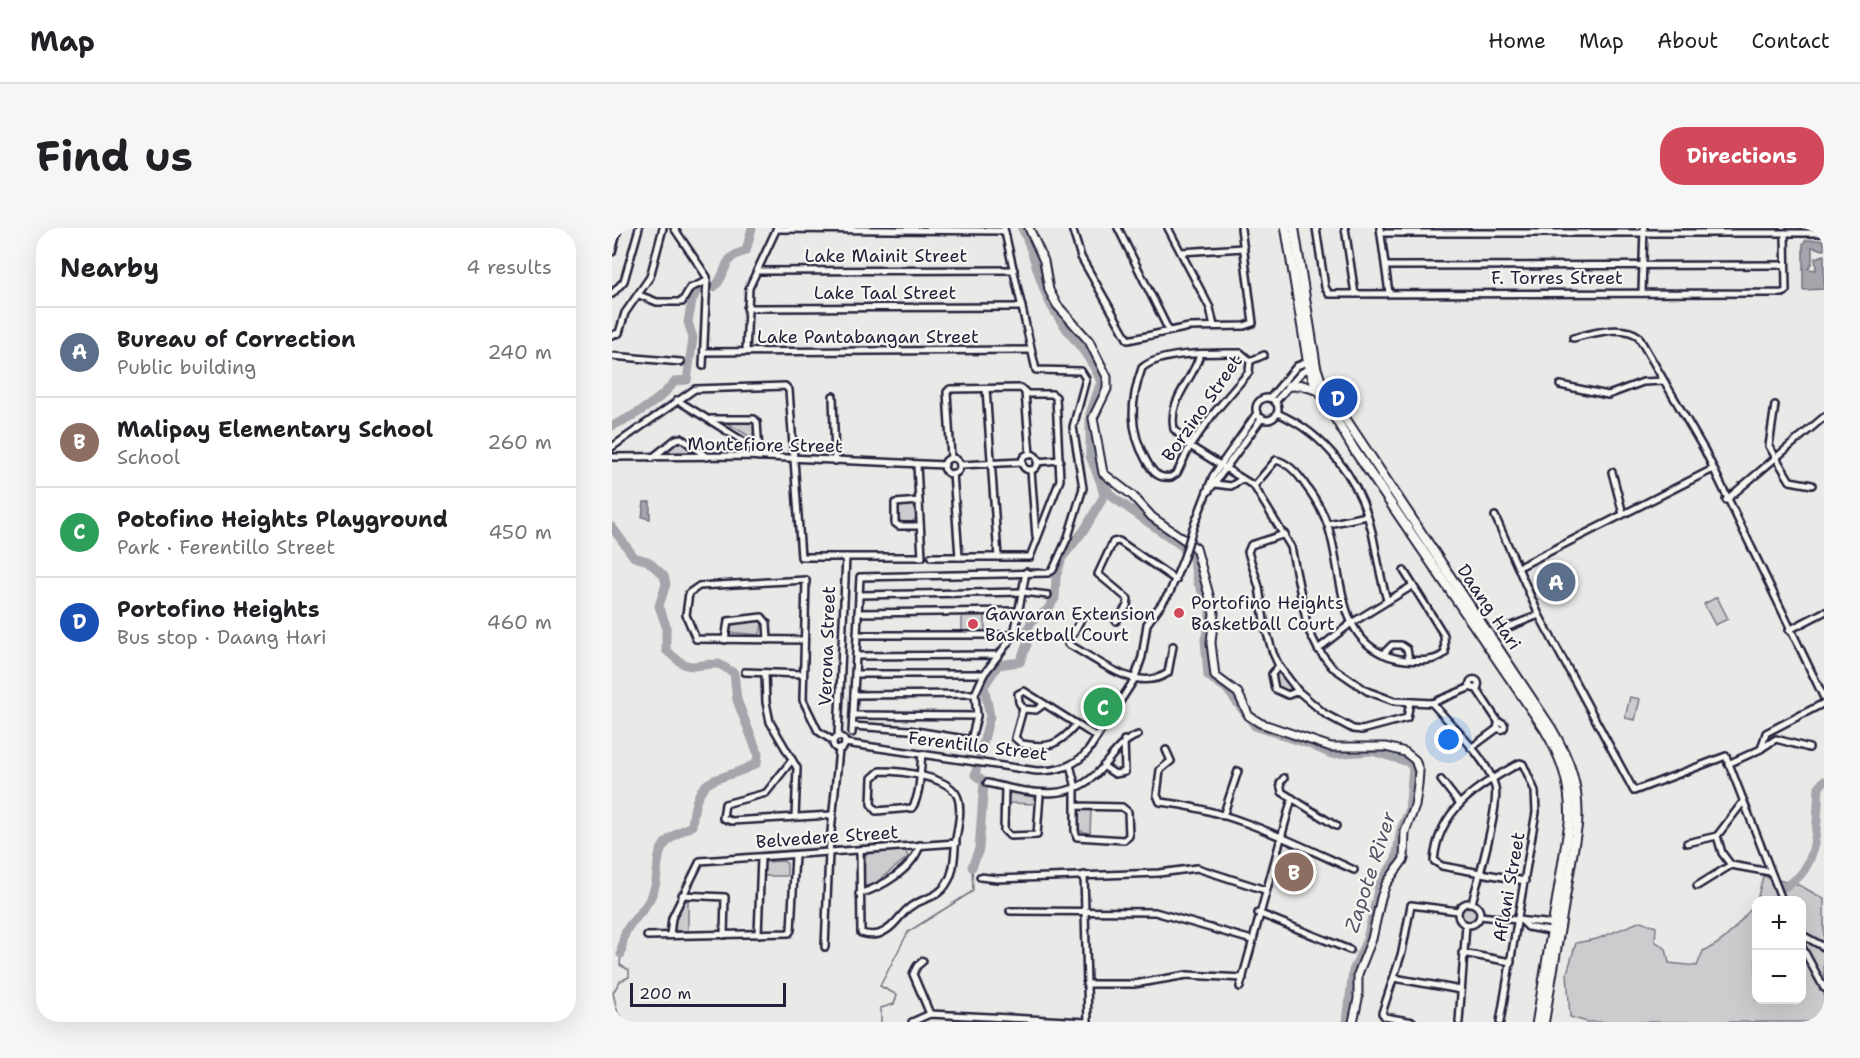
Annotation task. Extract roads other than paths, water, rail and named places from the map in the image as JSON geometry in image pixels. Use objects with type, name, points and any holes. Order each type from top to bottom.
[{"type":"main road","name":"Daang Hari","points":[[1286,228],[1318,390],[1355,450],[1439,566],[1551,728],[1572,768],[1578,807],[1537,1022]]},
{"type":"main road","name":"Daang Hari","points":[[1294,228],[1312,364],[1324,388],[1439,566]]},
{"type":"main road","points":[[1289,386],[1301,385],[1318,390]]},
{"type":"main road","name":"Daang Hari","points":[[1544,1022],[1555,928]]},
{"type":"street","points":[[612,252],[618,228]]},
{"type":"street","points":[[612,294],[624,280],[639,228]]},
{"type":"street","points":[[612,334],[619,333],[625,313],[650,277],[663,228]]},
{"type":"street","points":[[674,228],[704,271],[707,283],[703,366]]},
{"type":"street","points":[[1029,228],[1044,261],[1049,290],[1057,305],[1089,341],[1107,377],[1106,395],[1093,418],[1103,473],[1133,496],[1152,517],[1196,548],[1214,614],[1211,643],[1215,676],[1238,693],[1249,716],[1260,723],[1331,747],[1386,747],[1405,752],[1415,760],[1419,771],[1418,785],[1415,806],[1405,832],[1404,859],[1386,884],[1381,898],[1372,939],[1358,974],[1358,999],[1353,1022]]},
{"type":"street","points":[[1072,228],[1081,257],[1128,340],[1169,331],[1253,323],[1240,228]]},
{"type":"street","points":[[1118,228],[1169,331]]},
{"type":"street","points":[[1168,228],[1210,308],[1214,326]]},
{"type":"street","name":"F. Torres Street","points":[[1316,228],[1325,287],[1329,294],[1784,293],[1785,265]]},
{"type":"street","points":[[1345,228],[1355,294]]},
{"type":"street","points":[[746,352],[749,288],[777,229],[1004,230],[1036,370],[1081,371],[1086,379],[1073,426],[1083,488],[1068,537],[1051,573],[860,577],[852,733]]},
{"type":"street","points":[[1642,293],[1644,230]]},
{"type":"street","points":[[1389,293],[1381,231],[1644,230],[1785,233],[1816,230],[1824,233]]},
{"type":"street","points":[[1386,266],[1785,265],[1785,233]]},
{"type":"street","points":[[1181,252],[1244,248]]},
{"type":"street","name":"Lake Mainit Street","points":[[759,271],[1014,270]]},
{"type":"street","points":[[639,295],[657,302],[682,302],[690,288],[707,283]]},
{"type":"street","name":"Lake Taal Street","points":[[747,308],[1022,307]]},
{"type":"street","points":[[1573,338],[1604,331],[1635,333],[1705,451],[1711,470],[1824,698]]},
{"type":"street","name":"Lake Pantabangan Street","points":[[705,352],[1031,350]]},
{"type":"street","points":[[1250,361],[1241,353],[1200,354],[1193,375],[1177,396],[1173,412],[1174,429],[1190,446],[1254,486],[1285,534],[1295,559],[1303,615],[1318,650],[1332,667],[1355,685],[1381,698],[1432,703],[1474,687],[1499,725],[1471,748]]},
{"type":"street","name":"Borzino Street","points":[[1200,354],[1150,362],[1141,373],[1132,421],[1133,432],[1151,470],[1164,478],[1177,473],[1190,446],[1249,372],[1250,361],[1264,355]]},
{"type":"street","points":[[612,356],[681,362]]},
{"type":"street","points":[[1207,493],[1215,484],[1223,466],[1259,416],[1257,403],[1263,399],[1273,400],[1312,364]]},
{"type":"street","points":[[1273,400],[1297,366],[1312,364]]},
{"type":"street","points":[[1560,385],[1608,395],[1643,382],[1664,381]]},
{"type":"street","points":[[612,447],[676,400],[700,388],[785,386],[789,390],[801,557],[922,557],[917,465]]},
{"type":"street","points":[[960,465],[957,472],[952,473],[946,470],[945,465],[951,458],[947,392],[950,389],[1021,388],[1025,392],[1054,396]]},
{"type":"street","points":[[986,389],[998,557]]},
{"type":"street","points":[[1054,396],[1059,391]]},
{"type":"street","points":[[1025,392],[1030,455]]},
{"type":"street","points":[[833,396],[835,461]]},
{"type":"street","points":[[1038,529],[1060,480],[1054,396]]},
{"type":"street","points":[[676,400],[710,419],[759,454]]},
{"type":"street","points":[[1273,400],[1277,413],[1312,431],[1327,446],[1351,481],[1367,516],[1387,600]]},
{"type":"street","points":[[1775,405],[1769,439],[1775,458],[1790,481],[1812,485]]},
{"type":"street","points":[[1259,416],[1270,419],[1277,413]]},
{"type":"street","points":[[1726,500],[1824,417]]},
{"type":"street","points":[[710,419],[754,419],[757,422],[759,454]]},
{"type":"street","points":[[652,458],[676,439],[681,438],[707,457]]},
{"type":"street","name":"Montefiore Street","points":[[612,457],[707,457],[759,454],[794,459],[945,465]]},
{"type":"street","points":[[1022,462],[1024,457],[1030,455],[1036,457],[1038,462]]},
{"type":"street","points":[[951,458],[956,459],[960,465]]},
{"type":"street","points":[[931,557],[1030,557],[1037,541],[1038,529],[1031,470],[1038,462],[1060,460]]},
{"type":"street","points":[[960,465],[1022,462]]},
{"type":"street","points":[[1022,462],[1025,468],[1031,470]]},
{"type":"street","points":[[1254,486],[1272,462],[1284,463],[1300,477],[1328,524],[1350,624],[1368,645],[1383,654],[1409,660],[1436,659],[1445,652],[1444,635],[1404,571]]},
{"type":"street","name":"Ferentillo Street","points":[[845,743],[969,762],[1049,771],[1070,765],[1083,757],[1134,680],[1139,667],[1147,624],[1176,580],[1209,482],[1223,466]]},
{"type":"street","points":[[1519,567],[1711,470]]},
{"type":"street","points":[[1612,472],[1623,514]]},
{"type":"street","points":[[952,473],[959,557]]},
{"type":"street","points":[[1215,484],[1231,486],[1242,479]]},
{"type":"street","points":[[919,501],[895,503],[895,523],[899,526],[920,526]]},
{"type":"street","points":[[1328,524],[1367,516]]},
{"type":"street","points":[[1495,516],[1539,615],[1634,791],[1726,756],[1780,896]]},
{"type":"street","points":[[1285,534],[1255,543],[1248,552],[1259,587],[1265,627],[1279,666],[1298,691],[1325,714],[1357,730],[1407,718],[1410,702]]},
{"type":"street","points":[[1116,621],[1127,606],[1128,599],[1098,574],[1113,542],[1119,541],[1176,580]]},
{"type":"street","name":"Verona Street","points":[[838,736],[846,557]]},
{"type":"street","points":[[853,726],[909,730],[971,740],[977,716],[975,694],[984,674],[1014,635],[1026,572]]},
{"type":"street","points":[[804,640],[694,638],[685,609],[690,590],[699,586],[806,580],[803,700],[818,731],[833,741],[834,747],[839,749]]},
{"type":"street","points":[[1318,650],[1350,624],[1412,586]]},
{"type":"street","points":[[859,595],[1023,592],[1048,595]]},
{"type":"street","points":[[858,613],[1019,611]]},
{"type":"street","points":[[1789,630],[1824,612]]},
{"type":"street","points":[[1083,615],[1068,644],[1134,680],[1149,681],[1168,673],[1173,645]]},
{"type":"street","points":[[1502,630],[1539,615]]},
{"type":"street","points":[[725,640],[728,621],[762,617],[767,623],[768,640]]},
{"type":"street","points":[[857,635],[1014,635]]},
{"type":"street","points":[[1383,654],[1392,645],[1401,645],[1407,649],[1409,660]]},
{"type":"street","points":[[856,656],[999,655]]},
{"type":"street","points":[[1279,666],[1272,674],[1275,689],[1288,695],[1298,691]]},
{"type":"street","points":[[745,672],[802,674]]},
{"type":"street","points":[[765,673],[766,702],[771,722],[798,771],[795,817]]},
{"type":"street","points":[[855,674],[984,674]]},
{"type":"street","points":[[1076,725],[1060,742],[1050,747],[1022,744],[1016,740],[1015,734],[1023,709],[1018,698],[1021,691],[1026,691],[1097,737]]},
{"type":"street","points":[[854,695],[975,694]]},
{"type":"street","points":[[1432,703],[1471,748],[1493,781],[1496,805],[1472,903]]},
{"type":"street","points":[[1761,749],[1766,733],[1824,703]]},
{"type":"street","points":[[1023,709],[1036,710],[1044,704]]},
{"type":"street","points":[[853,715],[977,716]]},
{"type":"street","points":[[987,783],[1040,795],[1054,795],[1087,782],[1124,740],[1138,735]]},
{"type":"street","points":[[825,947],[832,815],[839,749],[845,743],[843,738],[838,736],[833,741]]},
{"type":"street","points":[[1728,764],[1761,749],[1776,739],[1809,748]]},
{"type":"street","points":[[1103,766],[1115,774],[1125,772],[1124,740]]},
{"type":"street","points":[[1166,750],[1171,761],[1160,770],[1157,795],[1160,802],[1191,806],[1223,816],[1280,837],[1354,870]]},
{"type":"street","points":[[860,850],[861,933],[886,932],[910,907],[942,890],[950,877],[956,843],[959,815],[957,795],[943,781],[919,776],[876,772],[872,778],[871,807],[879,811],[912,808],[919,776],[922,754]]},
{"type":"street","points":[[792,760],[766,793],[725,804],[723,818],[731,821],[832,815]]},
{"type":"street","name":"Aflani Street","points":[[1493,781],[1517,764],[1523,764],[1535,791],[1536,812],[1521,922],[1500,1022]]},
{"type":"street","points":[[1070,765],[1075,788],[1075,806],[1077,837],[1124,840],[1129,836],[1128,812],[1122,807],[1075,806]]},
{"type":"street","points":[[1223,816],[1238,771]]},
{"type":"street","points":[[1284,778],[1280,783],[1280,789],[1336,826]]},
{"type":"street","points":[[1441,780],[1459,803]]},
{"type":"street","points":[[1493,781],[1459,803],[1450,813],[1440,831],[1434,861],[1439,865],[1479,874],[1525,881]]},
{"type":"street","points":[[1005,787],[1004,833],[1010,836],[1038,835],[1040,795]]},
{"type":"street","points":[[1240,987],[1258,913],[1292,798]]},
{"type":"street","points":[[1687,843],[1717,836],[1743,802]]},
{"type":"street","points":[[1481,832],[1488,833]]},
{"type":"street","points":[[1717,836],[1722,853],[1731,866]]},
{"type":"street","name":"Belvedere Street","points":[[682,895],[700,861],[956,843]]},
{"type":"street","points":[[859,894],[873,890],[902,870],[917,857],[920,845]]},
{"type":"street","points":[[647,936],[785,934],[791,930],[795,855]]},
{"type":"street","points":[[758,934],[762,858]]},
{"type":"street","points":[[1697,886],[1731,866],[1770,872]]},
{"type":"street","points":[[980,878],[1159,873],[1197,868],[1265,890]]},
{"type":"street","points":[[912,1022],[930,1014],[1087,1022],[1084,875]]},
{"type":"street","points":[[669,935],[670,922],[682,895],[725,897],[724,935]]},
{"type":"street","points":[[1472,903],[1478,908],[1480,916],[1475,923],[1466,925],[1459,920],[1458,911],[1463,904],[1472,903]]},
{"type":"street","points":[[1413,1022],[1385,1017],[1383,1013],[1394,978],[1411,905],[1458,911]]},
{"type":"street","points":[[1010,911],[1155,912],[1252,940]]},
{"type":"street","points":[[1258,913],[1350,950]]},
{"type":"street","points":[[1480,916],[1555,928]]},
{"type":"street","points":[[1459,1022],[1462,953],[1466,925]]},
{"type":"street","points":[[1806,937],[1824,947]]},
{"type":"street","points":[[1804,950],[1824,988]]},
{"type":"street","points":[[1462,953],[1511,962]]},
{"type":"street","points":[[923,961],[916,966],[913,974],[930,1014]]},
{"type":"street","points":[[1086,984],[1134,984],[1187,975],[1243,978]]},
{"type":"street","points":[[1394,978],[1461,990]]},
{"type":"waterway","points":[[612,426],[646,407],[675,381],[687,380],[693,338],[688,322],[692,301],[698,288],[707,284],[714,287],[732,257],[746,251],[752,228]]},
{"type":"waterway","name":"Zapote River","points":[[1022,228],[1052,307],[1091,362],[1101,382],[1090,414],[1090,456],[1100,481],[1114,498],[1192,553],[1198,583],[1210,607],[1210,623],[1205,639],[1208,676],[1226,688],[1255,726],[1331,754],[1372,751],[1408,762],[1413,767],[1409,812],[1401,829],[1396,859],[1379,886],[1367,939],[1353,971],[1347,1022]]},
{"type":"waterway","points":[[972,867],[979,849],[984,782],[975,775],[990,716],[984,686],[998,665],[1020,662],[1027,644],[1027,631],[1031,622],[1048,609],[1055,598],[1056,577],[1062,558],[1085,529],[1104,496],[1101,484]]},
{"type":"waterway","points":[[612,527],[634,557],[648,561],[664,576],[666,584],[659,606],[666,626],[666,650],[686,665],[719,664],[734,673],[737,700],[758,754],[757,763],[711,781],[704,787],[699,795],[692,826],[666,842],[658,860],[654,890],[648,902],[627,929],[621,954]]},
{"type":"waterway","points":[[1782,888],[1795,881],[1804,871],[1810,859],[1816,831],[1819,787],[1824,781]]},
{"type":"waterway","points":[[881,1022],[881,1008],[894,1004],[897,995],[880,986],[908,932],[973,891],[972,867]]},
{"type":"waterway","points":[[621,954],[620,965],[629,970],[629,977],[620,981],[613,993],[618,1014],[627,1022]]},
{"type":"place","name":"Portofino Heights","points":[[1338,398]]},
{"type":"place","name":"Bureau of Correction","points":[[1556,582]]},
{"type":"place","name":"Portofino Heights Basketball Court","points":[[1179,613]]},
{"type":"place","name":"Gawaran Extension Basketball Court","points":[[973,624]]},
{"type":"place","name":"Potofino Heights Playground","points":[[1103,707]]},
{"type":"place","name":"Malipay Elementary School","points":[[1294,872]]}]
